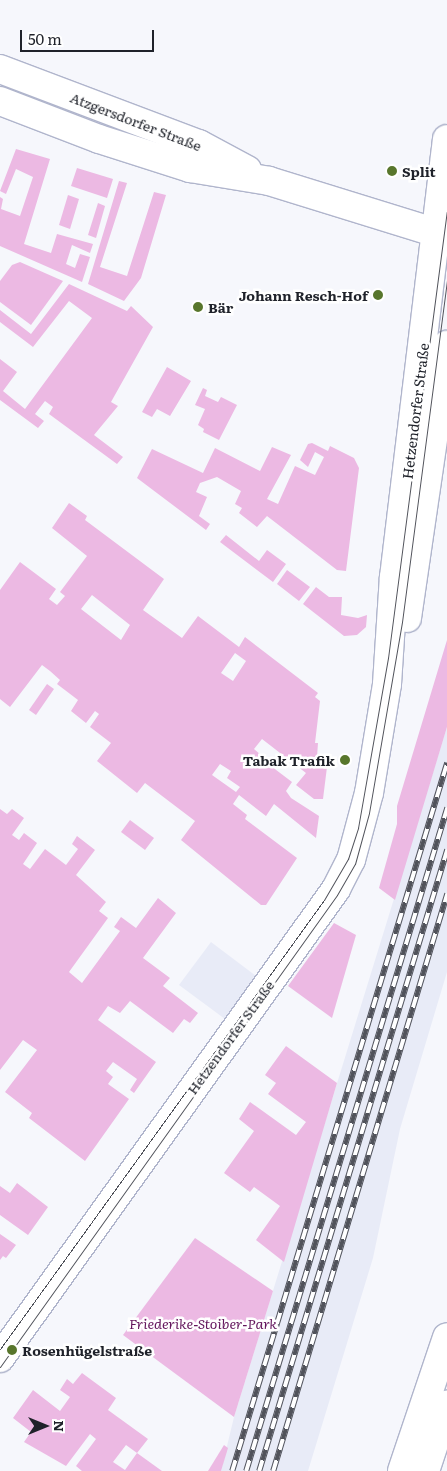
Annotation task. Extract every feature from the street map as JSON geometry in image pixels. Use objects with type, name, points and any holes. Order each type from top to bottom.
[{"type":"main road","name":"Atzgersdorfer Straße","points":[[0,69],[199,144],[268,181]]},
{"type":"main road","name":"Atzgersdorfer Straße","points":[[0,101],[98,139],[190,168],[268,181],[442,235]]},
{"type":"main road","name":"Hetzendorfer Straße","points":[[0,1358],[344,875],[362,825],[387,684],[394,577],[442,235],[447,139]]},
{"type":"main road","name":"Hetzendorfer Straße","points":[[387,684],[408,613],[447,345]]},
{"type":"main road","points":[[402,1471],[447,1337]]},
{"type":"main road","points":[[425,1471],[447,1405]]},
{"type":"shaded area","points":[[447,727],[447,972],[400,1129],[373,1258],[308,1471],[221,1471],[234,1417]]},
{"type":"shaded area","points":[[211,942],[256,976],[225,1019],[179,985]]},
{"type":"green space","points":[[16,149],[50,159],[24,244],[51,253],[57,234],[93,244],[90,253],[72,245],[66,264],[75,268],[80,254],[90,257],[82,282],[0,246],[0,197],[3,199],[1,209],[20,216],[33,177],[16,169],[6,194],[0,191]]},
{"type":"green space","points":[[77,168],[113,179],[107,198],[71,186]]},
{"type":"green space","points":[[119,181],[127,183],[100,267],[127,276],[154,192],[166,195],[141,278],[124,301],[88,284]]},
{"type":"green space","points":[[68,195],[79,199],[70,229],[59,225]]},
{"type":"green space","points":[[98,203],[105,206],[96,238],[88,235]]},
{"type":"green space","points":[[20,262],[63,281],[31,325],[0,302],[0,281],[12,265]]},
{"type":"green space","points":[[69,284],[127,311],[131,306],[153,327],[111,402],[118,406],[94,435],[123,457],[117,464],[49,414],[53,407],[45,401],[35,414],[44,421],[38,428],[0,400],[0,359],[17,372],[3,391],[25,409],[92,318],[69,301],[33,347],[0,322],[0,310],[31,334]]},
{"type":"green space","points":[[167,367],[191,381],[170,416],[157,409],[152,417],[142,412]]},
{"type":"green space","points":[[203,388],[207,390],[205,396],[218,402],[221,397],[237,405],[219,440],[203,432],[204,429],[198,425],[205,409],[195,405]]},
{"type":"green space","points":[[312,443],[328,451],[330,446],[354,458],[359,468],[346,571],[337,570],[267,516],[257,527],[239,513],[242,508],[235,504],[241,491],[217,477],[200,483],[196,492],[207,497],[199,516],[210,524],[206,530],[137,478],[152,449],[203,473],[215,448],[260,471],[272,447],[291,455],[267,499],[278,504],[295,466],[315,475],[324,457],[315,452],[308,467],[300,460],[308,444]]},
{"type":"green space","points":[[69,503],[87,516],[85,520],[164,579],[143,610],[182,638],[198,616],[239,647],[245,637],[318,693],[315,697],[320,701],[315,743],[318,743],[317,757],[328,759],[323,799],[314,799],[296,785],[306,773],[262,739],[254,749],[261,755],[259,757],[292,782],[286,791],[291,798],[319,816],[316,838],[274,804],[266,816],[239,795],[233,804],[247,815],[245,819],[297,858],[266,905],[261,905],[181,840],[195,821],[145,783],[137,793],[97,761],[111,743],[90,727],[99,714],[95,711],[86,723],[71,711],[78,700],[57,684],[60,680],[50,671],[42,665],[10,707],[0,699],[0,590],[20,562],[56,589],[49,599],[57,605],[65,596],[60,592],[87,556],[52,528]],"holes":[[[92,595],[130,625],[121,640],[81,609]],[[235,653],[246,661],[233,681],[221,673]],[[220,764],[231,771],[227,778],[240,787],[236,792],[212,775]]]},
{"type":"green space","points":[[226,535],[259,561],[267,550],[286,564],[273,582],[220,542]]},
{"type":"green space","points":[[287,570],[310,587],[299,601],[277,584]]},
{"type":"green space","points":[[316,587],[329,597],[342,597],[341,615],[358,618],[367,615],[366,627],[357,635],[344,636],[303,604]]},
{"type":"green space","points":[[447,640],[447,727],[395,900],[379,888],[397,824],[397,806]]},
{"type":"green space","points":[[47,684],[54,689],[36,715],[29,710]]},
{"type":"green space","points":[[0,809],[7,814],[12,809],[24,818],[12,835],[19,840],[24,833],[37,843],[23,864],[30,869],[45,849],[66,865],[78,849],[72,844],[77,836],[95,850],[76,875],[106,902],[99,911],[108,918],[69,972],[82,983],[120,931],[114,927],[121,917],[136,928],[158,898],[176,913],[143,958],[170,978],[163,986],[198,1013],[190,1023],[184,1019],[173,1033],[130,1001],[120,1013],[108,1006],[98,1020],[156,1062],[134,1093],[130,1090],[137,1079],[113,1062],[106,1071],[113,1077],[108,1084],[129,1099],[85,1161],[29,1118],[32,1113],[5,1092],[37,1050],[23,1040],[0,1070]]},
{"type":"green space","points":[[130,820],[154,838],[145,850],[121,832]]},
{"type":"green space","points":[[334,923],[356,935],[332,1018],[288,986]]},
{"type":"green space","points":[[286,1046],[337,1083],[284,1262],[256,1240],[280,1206],[254,1187],[250,1192],[224,1173],[254,1131],[239,1119],[250,1102],[296,1135],[306,1122],[268,1094],[276,1083],[265,1075]]},
{"type":"green space","points":[[17,1183],[48,1207],[28,1235],[0,1215],[0,1186],[10,1193]]},
{"type":"green space","points":[[0,1234],[16,1245],[6,1258],[3,1256],[0,1260]]},
{"type":"green space","name":"Friederike-Stoiber-Park","points":[[195,1238],[273,1291],[234,1417],[123,1335]]},
{"type":"green space","points":[[82,1373],[116,1398],[108,1410],[148,1439],[137,1453],[162,1471],[82,1471],[76,1466],[96,1439],[90,1434],[66,1466],[24,1442],[31,1432],[13,1418],[33,1390],[60,1411],[70,1397],[60,1390],[67,1379],[73,1384]],"holes":[[[126,1445],[137,1453],[125,1470],[113,1462]]]},
{"type":"green space","points":[[224,1445],[228,1448],[221,1471],[208,1471]]},
{"type":"tram line","points":[[0,1349],[324,900],[348,859],[358,828],[388,658],[447,212]]},
{"type":"tram line","points":[[0,1367],[337,895],[355,864],[369,813],[402,622],[447,280]]},
{"type":"railway","points":[[232,1471],[447,763]]},
{"type":"railway","points":[[246,1471],[447,808]]},
{"type":"railway","points":[[259,1471],[447,850]]},
{"type":"railway","points":[[273,1471],[447,894]]},
{"type":"place","name":"Split","points":[[392,171]]},
{"type":"place","name":"Johann Resch-Hof","points":[[378,295]]},
{"type":"place","name":"Bär","points":[[198,307]]},
{"type":"place","name":"Tabak Trafik","points":[[345,760]]},
{"type":"place","name":"Rosenhügelstraße","points":[[12,1350]]}]
